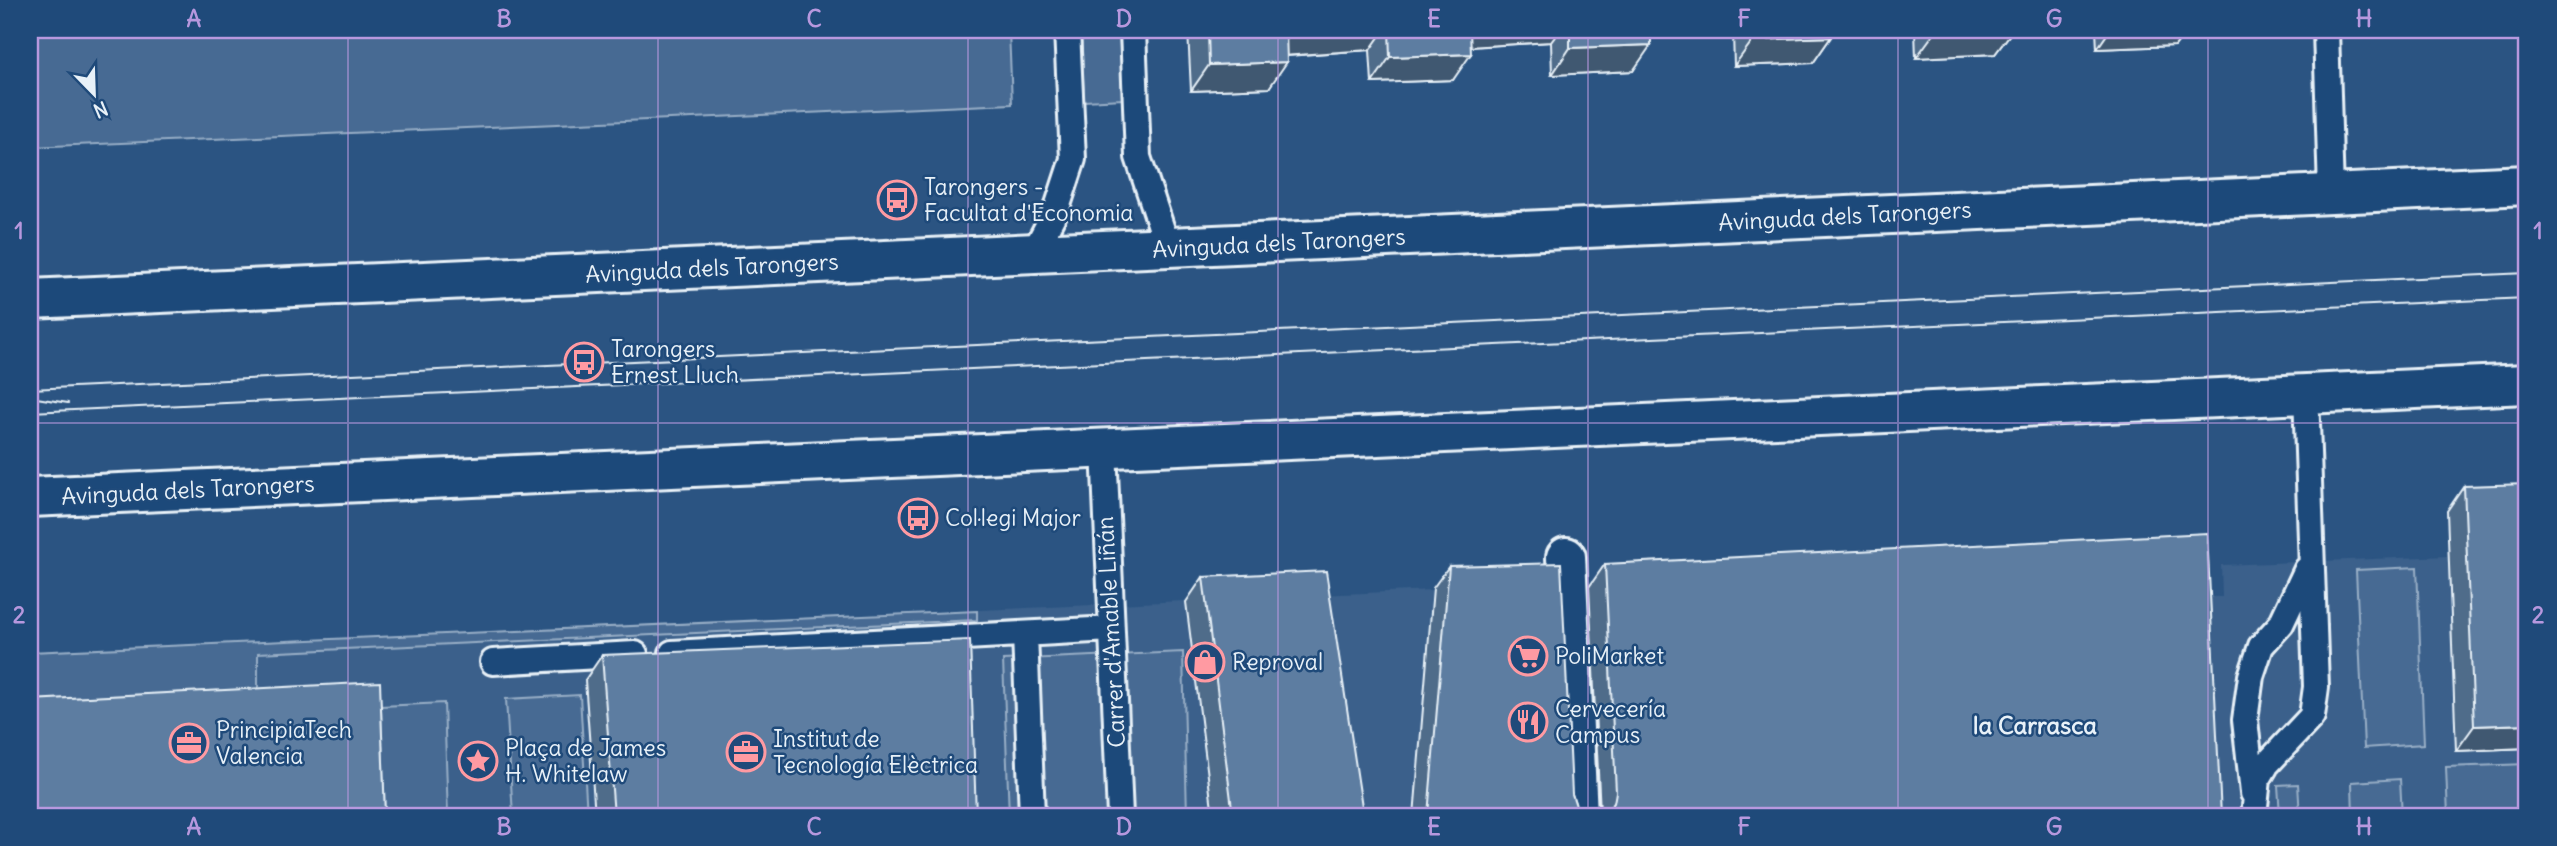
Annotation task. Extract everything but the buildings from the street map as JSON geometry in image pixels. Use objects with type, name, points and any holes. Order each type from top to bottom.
[{"type":"main road","name":"Avinguda dels Tarongers","points":[[30,299],[2527,185]]},
{"type":"main road","name":"Avinguda dels Tarongers","points":[[30,497],[2527,384]]},
{"type":"main road","points":[[1566,557],[1578,816]]},
{"type":"lane","points":[[1033,254],[1057,208],[1073,159],[1067,30]]},
{"type":"lane","points":[[1133,30],[1138,157],[1168,248]]},
{"type":"lane","points":[[2326,30],[2331,193]]},
{"type":"lane","points":[[2255,811],[2258,779],[2267,764],[2312,716],[2316,687],[2309,562],[2306,393]]},
{"type":"lane","name":"Carrer d'Amable Liñán","points":[[1104,447],[1120,816]]},
{"type":"lane","points":[[2255,811],[2245,720],[2251,676],[2261,646],[2281,624],[2309,562]]},
{"type":"lane","points":[[493,662],[1111,629]]},
{"type":"lane","points":[[1025,634],[1032,816]]},
{"type":"shaded area","points":[[30,30],[1009,30],[1012,104],[30,147]]},
{"type":"shaded area","points":[[1081,30],[1119,30],[1123,99],[1084,101]]},
{"type":"shaded area","points":[[2527,508],[2527,816],[30,816],[30,652],[1548,585],[2222,597],[2221,565],[2448,556],[2447,511]]},
{"type":"shaded area","points":[[2417,567],[2424,744],[2364,748],[2356,570]]},
{"type":"shaded area","points":[[977,611],[977,620],[258,653],[258,693],[30,703],[30,652]]},
{"type":"shaded area","points":[[1183,652],[1187,816],[1009,816],[1003,660]]},
{"type":"shaded area","points":[[580,695],[587,816],[513,816],[506,699]]},
{"type":"shaded area","points":[[444,703],[448,816],[385,816],[381,706]]},
{"type":"shaded area","points":[[2527,764],[2527,816],[2448,816],[2446,767]]},
{"type":"shaded area","points":[[2400,779],[2402,816],[2353,816],[2352,782]]},
{"type":"shaded area","points":[[2298,784],[2300,816],[2280,816],[2278,785]]},
{"type":"tram line","points":[[30,389],[2527,273]]},
{"type":"tram line","points":[[30,412],[2527,298]]},
{"type":"tram line","points":[[30,397],[68,403]]},
{"type":"place","name":"Tarongers - Facultat d'Economia","points":[[897,200]]},
{"type":"place","name":"Tarongers Ernest Lluch","points":[[584,362]]},
{"type":"place","name":"Col·legi Major","points":[[918,518]]},
{"type":"place","name":"PoliMarket","points":[[1528,656]]},
{"type":"place","name":"Reproval","points":[[1205,662]]},
{"type":"place","name":"Cervecería Campus","points":[[1528,722]]},
{"type":"place","name":"PrincipiaTech Valencia","points":[[189,743]]},
{"type":"place","name":"Institut de Tecnología Elèctrica","points":[[746,752]]},
{"type":"place","name":"Plaça de James H. Whitelaw","points":[[478,761]]},
{"type":"district","name":"la Carrasca","points":[[2035,726]]}]
